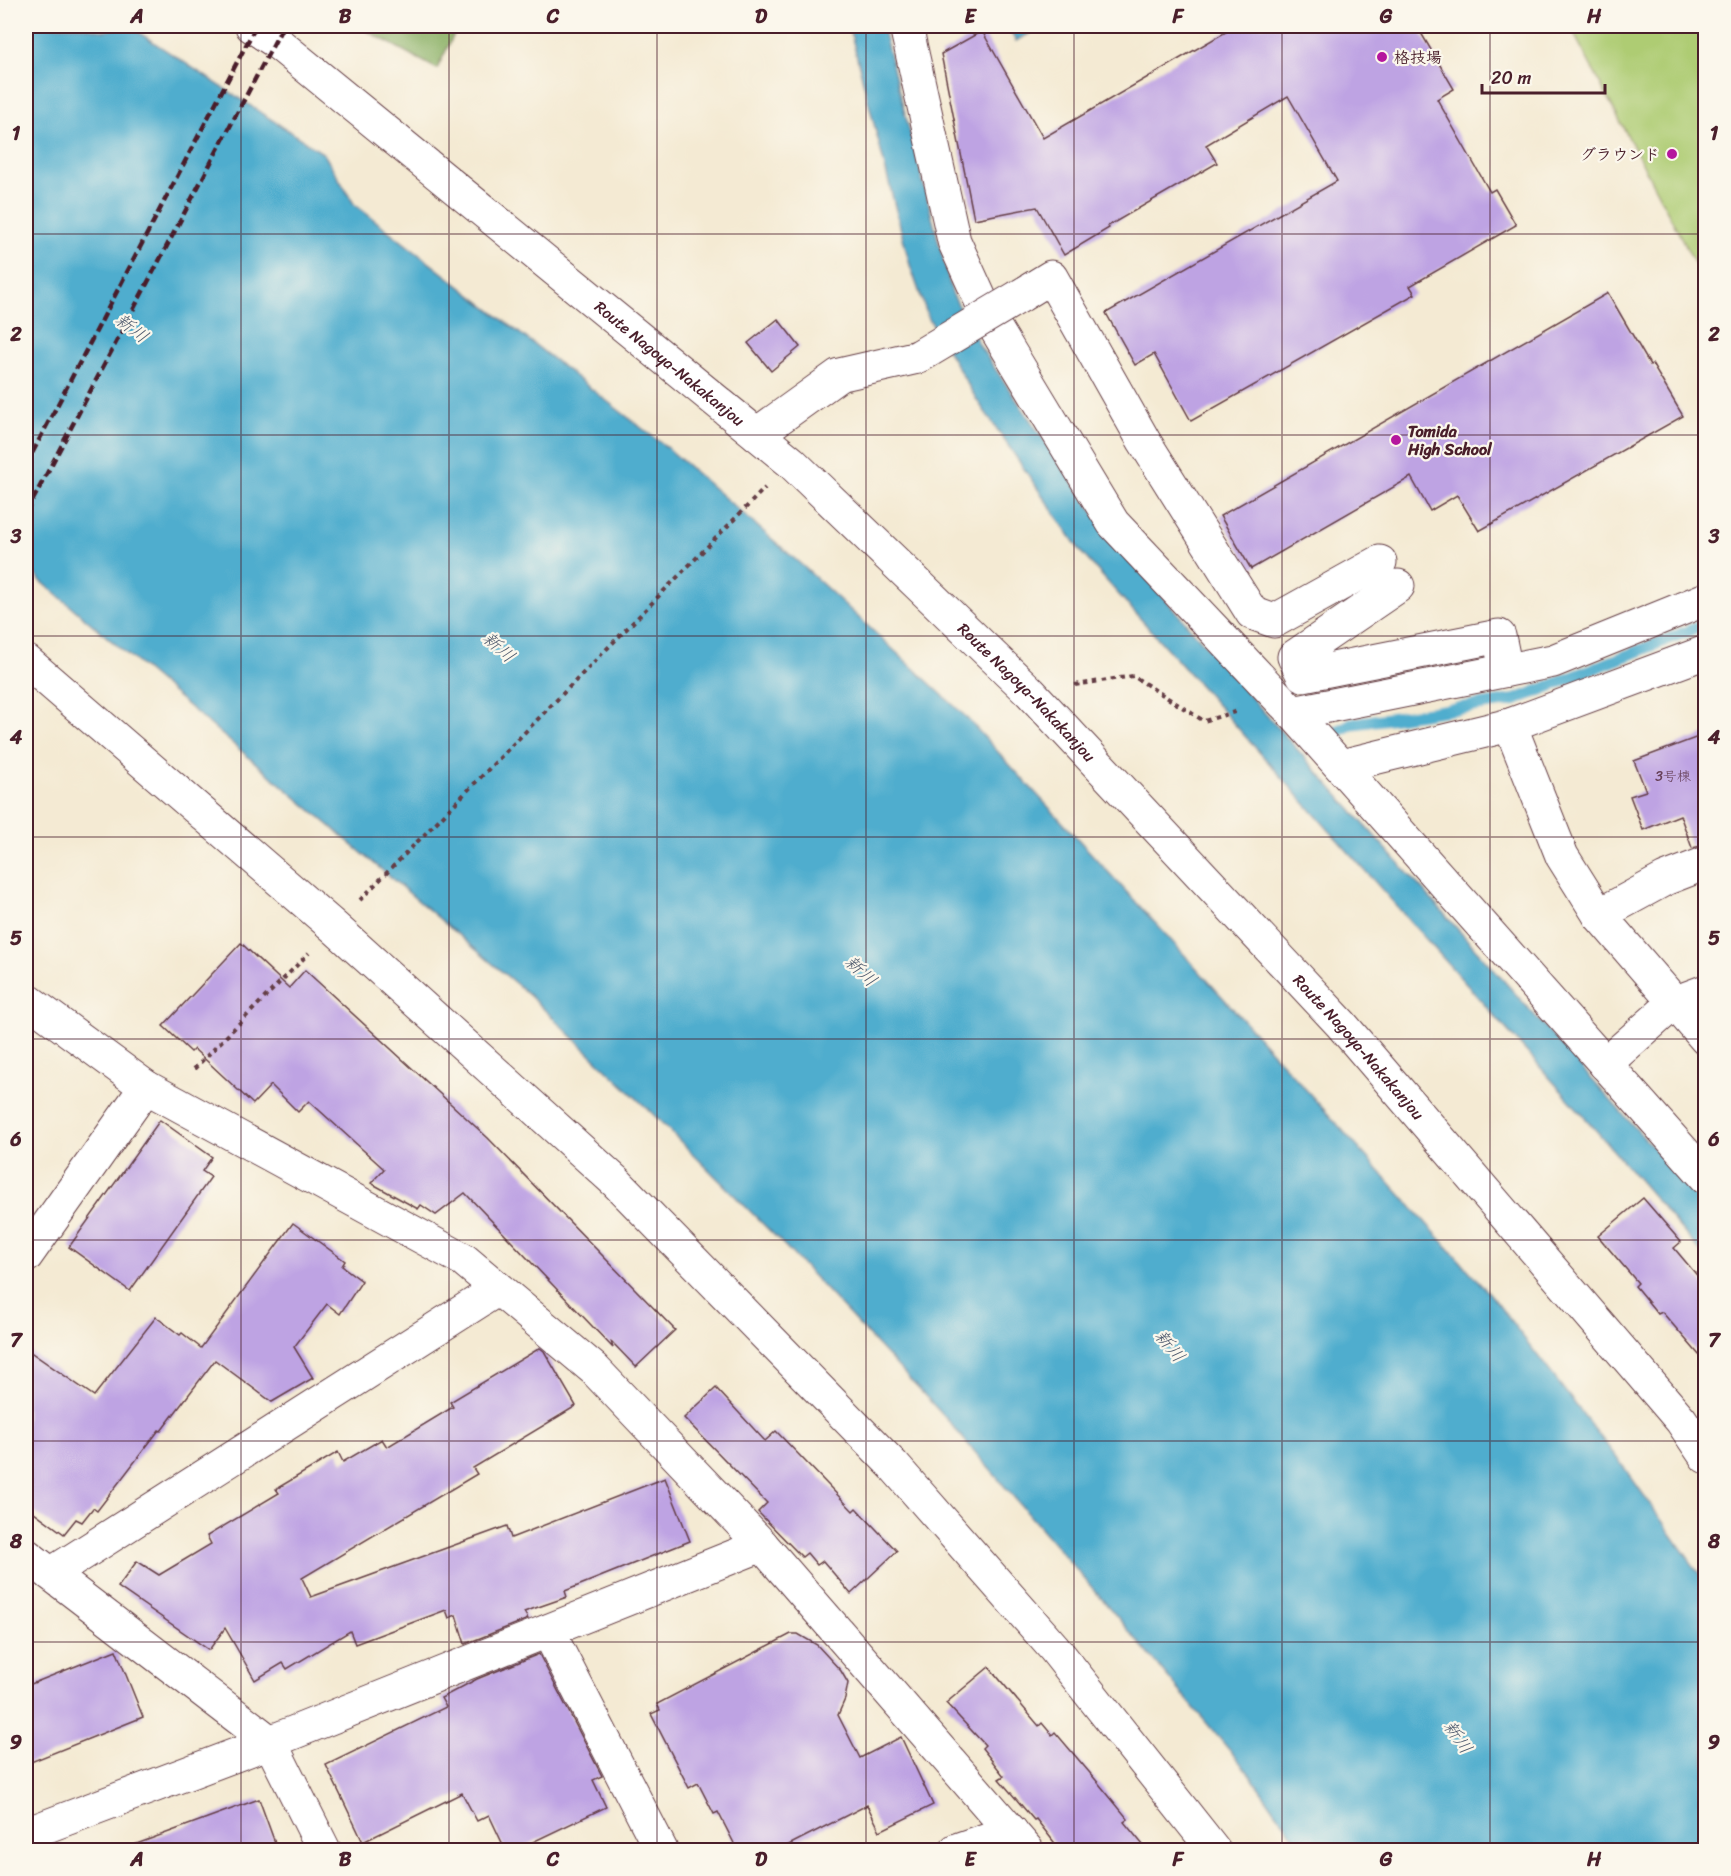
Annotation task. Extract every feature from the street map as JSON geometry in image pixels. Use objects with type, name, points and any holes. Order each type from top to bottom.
[{"type":"street","name":"Route Nagoya-Nakakanjou","points":[[252,26],[275,41],[791,462],[1030,692],[1341,1024],[1681,1420],[1706,1457]]},
{"type":"street","points":[[906,26],[954,241],[988,316],[1113,523],[1293,713],[1706,1177]]},
{"type":"street","points":[[757,434],[839,375],[918,357],[1051,278],[1144,441],[1252,613],[1274,621],[1389,574],[1294,657],[1303,675],[1499,636],[1506,670]]},
{"type":"street","points":[[1293,713],[1553,661],[1706,599]]},
{"type":"street","points":[[1341,766],[1510,726],[1706,652]]},
{"type":"street","points":[[26,661],[334,927],[616,1182],[893,1465],[1054,1648],[1214,1851]]},
{"type":"street","points":[[1510,726],[1562,856],[1599,915],[1706,1039]]},
{"type":"street","points":[[1599,915],[1665,879],[1706,863]]},
{"type":"street","points":[[1605,1064],[1674,1003],[1706,991]]},
{"type":"street","points":[[26,999],[156,1092],[464,1260],[594,1369],[762,1545],[1019,1841]]},
{"type":"street","points":[[26,1256],[156,1092]]},
{"type":"street","points":[[324,1851],[270,1742],[38,1564],[498,1289]]},
{"type":"street","points":[[26,1834],[270,1742],[762,1545]]},
{"type":"street","points":[[548,1632],[661,1851]]},
{"type":"street","points":[[956,1851],[1019,1841]]},
{"type":"path","points":[[156,1092],[334,927],[791,462]]},
{"type":"path","points":[[1030,692],[1133,676],[1204,721],[1220,716]]},
{"type":"green space","points":[[358,26],[458,26],[437,69]]},
{"type":"green space","name":"グラウンド","points":[[1570,26],[1705,26],[1705,283]]},
{"type":"water","name":"新川","points":[[26,26],[79,26],[105,31],[129,26],[324,154],[354,204],[671,451],[805,568],[964,715],[1190,961],[1490,1294],[1626,1470],[1705,1582],[1705,1850],[1303,1850],[1248,1772],[1114,1613],[943,1415],[785,1246],[654,1115],[527,993],[41,581],[26,564]]},
{"type":"water","points":[[849,26],[882,26],[952,293],[981,348],[1109,535],[1705,1206],[1705,1257],[1582,1114],[1081,552],[977,400],[928,317],[910,265]]},
{"type":"water","points":[[1007,26],[1043,26],[1016,41]]},
{"type":"building","points":[[1236,26],[1417,26],[1454,89],[1437,99],[1490,192],[1495,189],[1516,225],[1410,286],[1415,294],[1191,421],[1154,354],[1135,365],[1106,313],[1337,181],[1288,96],[1206,145],[1217,163],[1108,226],[1109,228],[1064,255],[1037,207],[974,219],[941,54],[982,31],[1043,138]]},
{"type":"building","points":[[1608,293],[1683,416],[1479,531],[1457,495],[1430,511],[1411,477],[1251,569],[1220,516]]},
{"type":"building","points":[[778,319],[800,347],[771,371],[748,343]]},
{"type":"building","points":[[1706,734],[1706,845],[1692,848],[1680,815],[1643,830],[1630,796],[1646,791],[1634,761]]},
{"type":"building","points":[[241,943],[289,988],[305,970],[488,1138],[675,1330],[636,1367],[611,1341],[613,1348],[465,1193],[436,1215],[421,1205],[418,1209],[371,1183],[384,1169],[309,1101],[298,1112],[271,1085],[253,1104],[194,1049],[191,1052],[163,1026]]},
{"type":"building","points":[[160,1120],[212,1157],[202,1171],[211,1177],[130,1291],[69,1247]]},
{"type":"building","points":[[1643,1198],[1681,1242],[1674,1248],[1706,1286],[1706,1363],[1662,1312],[1658,1314],[1635,1286],[1638,1283],[1598,1236]]},
{"type":"building","points":[[293,1223],[345,1261],[342,1266],[362,1281],[340,1314],[327,1304],[294,1347],[313,1378],[272,1402],[215,1360],[97,1511],[93,1508],[82,1522],[76,1519],[64,1534],[26,1506],[26,1349],[94,1396],[156,1317],[201,1348]]},
{"type":"building","points":[[540,1348],[544,1351],[576,1406],[473,1468],[477,1474],[302,1578],[311,1597],[507,1526],[511,1538],[665,1478],[690,1541],[565,1591],[567,1597],[524,1612],[528,1619],[465,1644],[456,1615],[449,1618],[446,1610],[355,1644],[350,1631],[287,1669],[283,1663],[255,1680],[225,1628],[209,1650],[118,1587],[137,1561],[159,1575],[211,1544],[207,1536],[279,1493],[276,1489],[338,1452],[343,1462],[382,1439],[387,1447],[453,1407],[450,1402]]},
{"type":"building","points":[[716,1388],[765,1441],[776,1431],[853,1511],[856,1508],[897,1551],[851,1594],[823,1561],[817,1565],[807,1553],[802,1557],[758,1512],[767,1503],[684,1418]]},
{"type":"building","points":[[791,1634],[798,1634],[817,1645],[841,1671],[848,1683],[845,1699],[838,1715],[860,1758],[901,1737],[933,1805],[880,1831],[867,1805],[777,1851],[738,1851],[718,1812],[714,1814],[698,1783],[689,1788],[651,1714],[660,1710],[657,1704]]},
{"type":"building","points":[[116,1650],[143,1717],[26,1764],[26,1686]]},
{"type":"building","points":[[539,1654],[602,1776],[593,1780],[606,1807],[514,1851],[506,1851],[489,1815],[477,1821],[462,1793],[363,1842],[326,1765],[446,1707],[441,1698],[477,1679]]},
{"type":"building","points":[[989,1667],[1039,1726],[1042,1723],[1052,1735],[1055,1732],[1128,1819],[1124,1822],[1148,1851],[1061,1851],[1036,1819],[1034,1820],[999,1779],[1004,1776],[982,1748],[985,1745],[946,1703]]},
{"type":"building","points":[[259,1799],[278,1851],[131,1851],[131,1846]]},
{"type":"waterway","points":[[1330,736],[1351,724],[1515,700],[1706,624]]},
{"type":"railway","points":[[26,465],[256,26]]},
{"type":"railway","points":[[26,513],[283,26]]},
{"type":"place","name":"格技場","points":[[1382,57]]},
{"type":"place","name":"グラウンド","points":[[1672,154]]},
{"type":"place","name":"Tomida High School","points":[[1396,440]]}]
